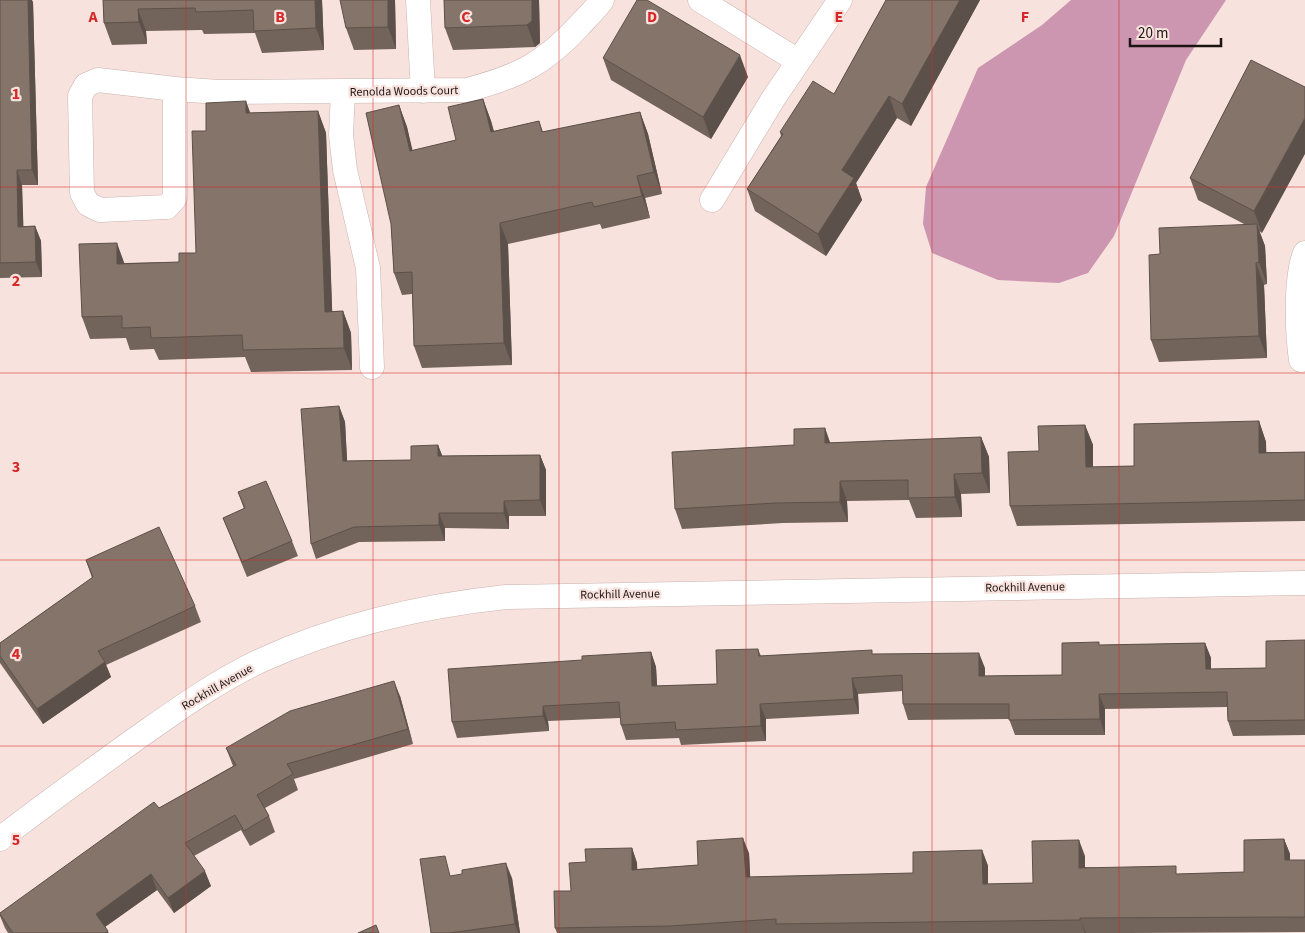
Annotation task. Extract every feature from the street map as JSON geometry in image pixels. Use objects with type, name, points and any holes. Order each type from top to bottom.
[{"type":"street","points":[[418,0],[423,91]]},
{"type":"street","name":"Renolda Woods Court","points":[[175,89],[175,198],[167,207],[100,210],[88,204],[82,193],[80,96],[86,85],[98,80],[219,92],[467,90],[498,82],[532,68],[561,46],[602,0]]},
{"type":"street","points":[[700,0],[798,61]]},
{"type":"street","points":[[712,200],[798,61],[840,0]]},
{"type":"street","points":[[343,92],[341,134],[345,170],[368,268],[372,367]]},
{"type":"street","points":[[1300,360],[1298,341],[1300,266],[1305,253]]},
{"type":"street","name":"Rockhill Avenue","points":[[0,839],[62,791],[193,698],[260,661],[324,635],[393,615],[471,600],[506,597],[1305,583]]},
{"type":"shaded area","points":[[1071,0],[1226,0],[1186,60],[1114,236],[1088,273],[1059,283],[998,280],[932,253],[923,224],[926,187],[978,68],[1042,25]]},
{"type":"building","points":[[0,0],[28,0],[32,170],[17,170],[18,227],[35,226],[36,262],[0,263]]},
{"type":"building","points":[[103,0],[315,0],[316,28],[254,31],[253,10],[196,12],[195,8],[138,9],[139,22],[104,23]]},
{"type":"building","points":[[340,0],[388,0],[388,27],[346,28]]},
{"type":"building","points":[[444,0],[532,0],[532,21],[527,25],[445,28]]},
{"type":"building","points":[[637,0],[647,0],[740,55],[703,117],[603,58]]},
{"type":"building","points":[[886,0],[960,0],[902,104],[889,96],[842,170],[854,178],[818,234],[747,189],[783,134],[780,132],[813,81],[834,94]]},
{"type":"building","points":[[1251,60],[1305,87],[1305,118],[1254,211],[1190,178]]},
{"type":"building","points":[[483,99],[491,132],[539,121],[542,132],[640,112],[654,172],[637,176],[642,196],[594,207],[592,202],[500,223],[504,343],[414,346],[412,272],[394,273],[391,224],[366,113],[399,105],[410,151],[456,140],[448,107]]},
{"type":"building","points":[[246,101],[246,113],[318,111],[325,312],[343,311],[344,348],[243,350],[242,335],[151,338],[150,327],[122,328],[122,316],[82,317],[79,244],[117,243],[117,264],[179,262],[179,253],[196,253],[192,131],[206,131],[206,103]]},
{"type":"building","points":[[1257,224],[1259,262],[1256,263],[1259,336],[1151,340],[1149,255],[1160,254],[1159,228]]},
{"type":"building","points":[[339,406],[343,461],[411,460],[411,446],[438,445],[438,456],[540,455],[540,500],[504,501],[504,513],[439,513],[439,525],[354,527],[311,544],[301,409]]},
{"type":"building","points":[[1259,421],[1259,453],[1305,452],[1305,500],[1010,506],[1008,452],[1039,451],[1038,426],[1085,425],[1086,467],[1134,466],[1134,424]]},
{"type":"building","points":[[825,428],[825,443],[981,437],[982,473],[954,474],[955,497],[908,498],[908,480],[840,481],[840,502],[776,503],[675,509],[672,452],[794,445],[794,429]]},
{"type":"building","points":[[266,481],[292,541],[242,562],[223,518],[245,508],[238,492]]},
{"type":"building","points":[[159,527],[195,606],[98,651],[105,662],[37,709],[0,656],[0,643],[93,577],[86,560]]},
{"type":"building","points":[[1305,640],[1305,720],[1228,721],[1227,692],[1099,694],[1100,719],[1009,720],[1009,704],[903,704],[902,675],[852,678],[854,699],[760,704],[761,726],[676,730],[675,722],[621,725],[619,702],[543,706],[543,716],[452,722],[448,669],[582,660],[582,656],[651,652],[652,686],[717,684],[716,650],[758,649],[759,656],[872,650],[872,654],[979,653],[979,676],[1062,675],[1062,643],[1099,642],[1099,645],[1205,643],[1206,669],[1266,668],[1266,641]]},
{"type":"building","points":[[394,681],[408,729],[287,764],[293,774],[257,795],[269,816],[244,831],[235,815],[185,843],[205,871],[168,898],[151,874],[96,914],[108,931],[105,933],[13,933],[0,914],[154,802],[159,808],[236,765],[226,748],[290,711]]},
{"type":"building","points":[[743,838],[746,877],[913,873],[913,852],[982,850],[983,884],[1033,883],[1032,841],[1079,840],[1079,868],[1176,866],[1176,874],[1244,872],[1244,840],[1284,839],[1285,860],[1305,860],[1305,917],[1080,918],[1080,920],[776,924],[776,919],[670,926],[555,928],[554,891],[571,891],[569,863],[586,862],[585,849],[632,848],[632,870],[698,865],[697,841]]},
{"type":"building","points":[[445,856],[450,876],[462,874],[462,870],[506,863],[515,924],[449,933],[431,933],[420,859]]},
{"type":"building","points":[[376,925],[379,933],[358,933]]}]
